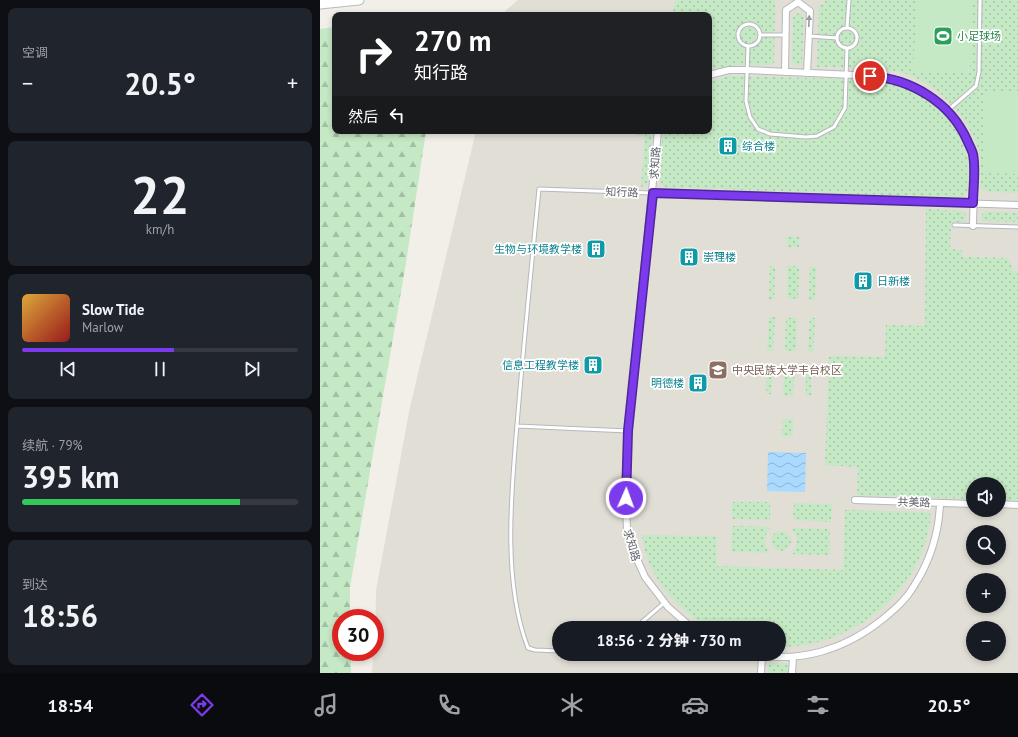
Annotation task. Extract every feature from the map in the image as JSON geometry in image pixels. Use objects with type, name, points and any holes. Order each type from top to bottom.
[{"type":"main road","points":[[320,4],[359,0]]},
{"type":"street","points":[[785,72],[786,10],[798,1],[810,11],[807,73]]},
{"type":"street","points":[[712,74],[730,70],[747,70],[876,76],[907,83],[930,96],[947,111],[960,126],[973,154],[973,226]]},
{"type":"street","name":"求知路","points":[[658,134],[628,431],[626,508],[627,528],[639,567],[664,603],[684,621]]},
{"type":"street","name":"知行路","points":[[653,193],[1018,205]]},
{"type":"street","name":"共美路","points":[[855,500],[966,504]]},
{"type":"street","points":[[786,657],[818,653],[853,639],[879,622],[900,605],[914,587],[931,552],[939,519],[940,503]]},
{"type":"street","points":[[1006,504],[1018,505]]},
{"type":"street","points":[[792,673],[793,657]]},
{"type":"street","points":[[761,673],[762,661]]},
{"type":"lane","points":[[847,28],[849,0]]},
{"type":"lane","points":[[947,111],[976,86],[979,72],[980,0]]},
{"type":"lane","points":[[752,25],[758,29],[760,35],[755,44],[748,46],[739,40],[738,33],[742,26],[752,25]]},
{"type":"lane","points":[[847,28],[854,30],[858,38],[855,44],[847,48],[840,45],[837,38],[841,30],[847,28]]},
{"type":"lane","points":[[760,35],[786,35]]},
{"type":"lane","points":[[809,36],[837,38]]},
{"type":"lane","points":[[748,46],[746,101],[750,117],[758,129],[770,134],[787,136],[817,136],[834,127],[846,108],[847,48]]},
{"type":"lane","name":"知行路","points":[[517,426],[539,189],[653,193]]},
{"type":"lane","points":[[954,225],[1018,227]]},
{"type":"lane","points":[[552,651],[535,650],[528,648],[518,615],[512,577],[512,490],[517,426],[628,431]]},
{"type":"lane","points":[[643,621],[664,603]]},
{"type":"shaded area","name":"中央民族大学丰台校区","points":[[518,0],[1018,0],[1018,673],[372,673],[373,661],[384,661],[384,609],[376,609],[376,590],[410,407],[475,134],[712,134],[712,12],[505,12]]},
{"type":"green space","points":[[775,0],[774,63],[770,65],[738,65],[712,69],[712,12],[673,12],[675,1]]},
{"type":"green space","points":[[825,0],[1018,0],[1018,193],[989,192],[980,188],[980,158],[978,148],[972,134],[965,121],[955,109],[944,97],[932,88],[905,74],[890,70],[863,67],[817,67],[819,4],[825,4]]},
{"type":"green space","name":"小足球场","points":[[917,0],[973,0],[970,73],[913,71]]},
{"type":"green space","points":[[797,13],[803,15],[804,19],[802,63],[796,66],[792,62],[793,18]]},
{"type":"green space","points":[[332,27],[332,134],[426,134],[406,263],[350,587],[350,609],[332,609],[332,661],[351,661],[351,673],[320,673],[320,29]]},
{"type":"green space","points":[[728,76],[892,80],[928,97],[946,114],[960,137],[969,162],[970,175],[968,187],[963,198],[664,187],[660,183],[663,134],[712,134],[712,81]]},
{"type":"green space","points":[[985,91],[1018,92],[1018,174],[984,173]]},
{"type":"green space","points":[[633,134],[653,134],[647,184],[641,187],[645,136]]},
{"type":"green space","points":[[926,209],[962,211],[966,214],[965,222],[951,222],[950,249],[962,250],[962,257],[1008,258],[1013,271],[1018,271],[1018,500],[1006,500],[1006,477],[966,477],[966,499],[857,495],[858,467],[825,465],[829,356],[885,357],[886,325],[925,326]]},
{"type":"green space","points":[[987,212],[1018,213],[1018,222],[982,221],[982,214]]},
{"type":"green space","points":[[787,236],[799,237],[799,247],[787,247]]},
{"type":"green space","points":[[770,266],[775,266],[774,299],[769,299]]},
{"type":"green space","points":[[787,266],[799,266],[798,299],[787,298]]},
{"type":"green space","points":[[810,267],[816,267],[815,300],[809,300]]},
{"type":"green space","points":[[769,317],[775,317],[773,351],[767,351]]},
{"type":"green space","points":[[786,318],[797,318],[796,351],[785,351]]},
{"type":"green space","points":[[810,318],[815,318],[813,352],[808,351]]},
{"type":"green space","points":[[767,373],[772,373],[771,394],[766,394]]},
{"type":"green space","points":[[806,374],[811,374],[811,396],[806,395]]},
{"type":"green space","points":[[784,375],[794,375],[793,396],[783,395]]},
{"type":"green space","points":[[783,419],[793,419],[793,436],[782,436]]},
{"type":"green space","points":[[732,502],[770,502],[770,520],[732,519]]},
{"type":"green space","points":[[794,503],[832,504],[831,522],[793,520]]},
{"type":"green space","points":[[845,510],[928,512],[931,515],[926,542],[915,567],[900,590],[880,610],[858,625],[833,637],[807,645],[786,646],[786,621],[699,621],[682,608],[663,588],[655,576],[649,563],[642,535],[717,536],[717,566],[843,570]]},
{"type":"green space","points":[[732,526],[772,527],[767,533],[765,539],[766,546],[770,553],[731,552]]},
{"type":"green space","points":[[791,528],[830,529],[829,555],[791,554],[796,548],[797,538],[796,534]]},
{"type":"green space","points":[[781,531],[788,534],[791,541],[788,548],[781,551],[774,548],[771,541],[774,534]]},
{"type":"green space","points":[[768,663],[788,663],[788,673],[768,673]]},
{"type":"water","points":[[768,452],[806,453],[805,492],[767,491]]},
{"type":"place","name":"小足球场","points":[[943,36]]},
{"type":"place","name":"综合楼","points":[[728,146]]},
{"type":"place","name":"生物与环境教学楼","points":[[596,249]]},
{"type":"place","name":"崇理楼","points":[[689,257]]},
{"type":"place","name":"日新楼","points":[[863,281]]},
{"type":"place","name":"信息工程教学楼","points":[[593,365]]},
{"type":"place","name":"中央民族大学丰台校区","points":[[718,370]]},
{"type":"place","name":"明德楼","points":[[698,383]]},
{"type":"route","points":[[626,498],[628,431],[653,193],[973,203],[973,154],[960,126],[941,105],[918,88],[893,79],[870,76]]}]
